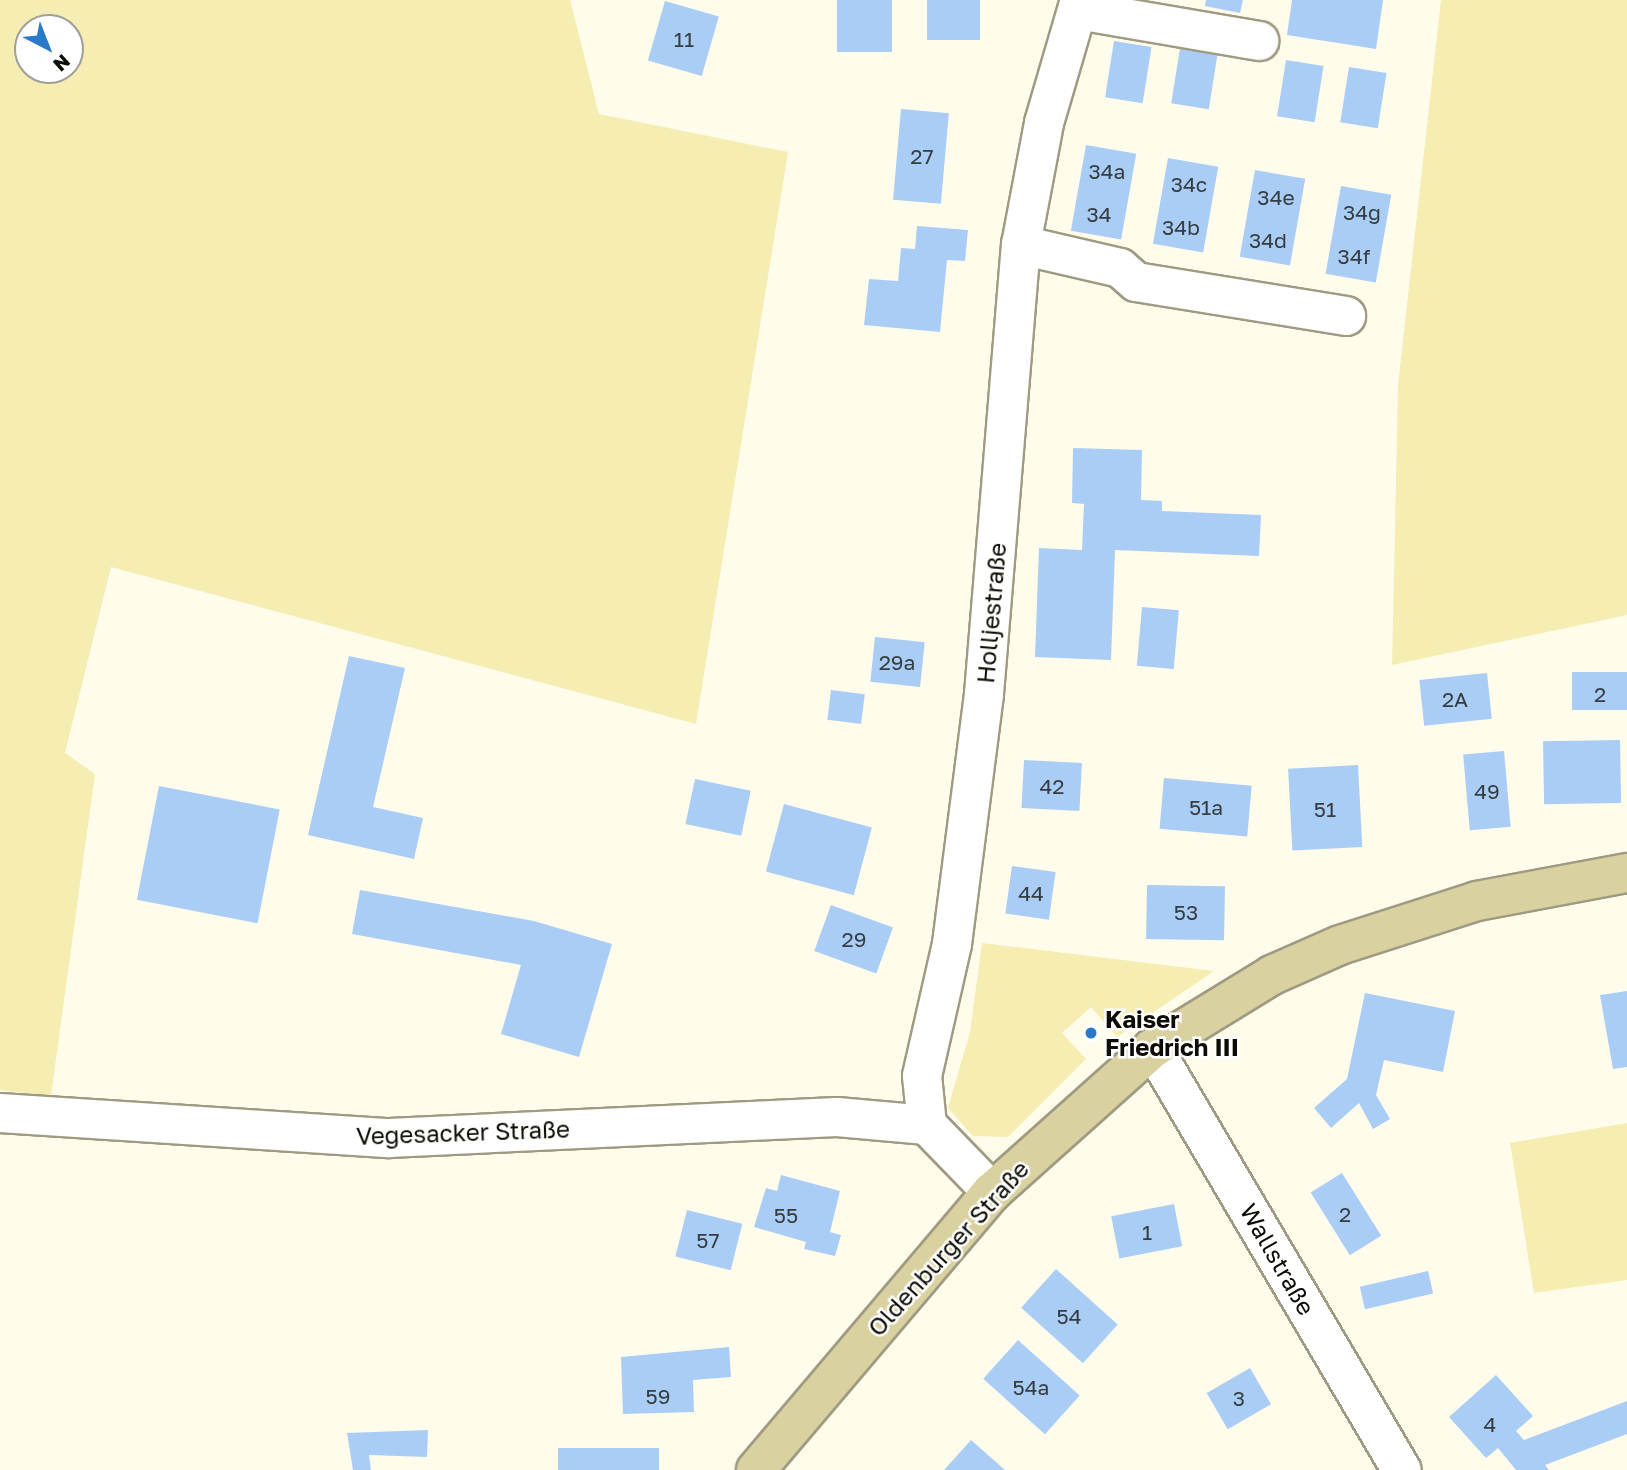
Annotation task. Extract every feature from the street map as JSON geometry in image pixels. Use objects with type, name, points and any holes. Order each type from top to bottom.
[{"type":"main road","name":"Oldenburger Straße","points":[[756,1470],[992,1192],[1153,1048],[1272,975],[1340,945],[1477,901],[1627,873]]},
{"type":"street","name":"Holljestraße","points":[[927,1125],[922,1076],[953,944],[984,694],[1021,245],[1044,123],[1079,5],[1258,41]]},
{"type":"street","points":[[1021,245],[1120,268],[1136,282],[1346,316]]},
{"type":"street","name":"Wallstraße","points":[[1153,1048],[1402,1470]]},
{"type":"street","name":"Vegesacker Straße","points":[[0,1113],[389,1138],[837,1117],[927,1125]]},
{"type":"street","points":[[927,1125],[992,1192]]},
{"type":"shaded area","points":[[0,0],[570,0],[599,114],[788,152],[696,724],[111,567],[65,753],[95,774],[51,1096],[0,1090]]},
{"type":"shaded area","points":[[1441,0],[1627,0],[1627,615],[1392,665],[1398,385]]},
{"type":"shaded area","points":[[982,943],[1214,971],[1117,1037],[1091,1007],[1062,1033],[1086,1059],[1008,1137],[973,1136],[948,1108],[970,1032]]},
{"type":"shaded area","points":[[1627,1123],[1627,1280],[1534,1293],[1510,1143]]},
{"type":"building","points":[[837,0],[892,0],[892,52],[837,52]]},
{"type":"building","points":[[927,0],[980,0],[980,40],[927,40]]},
{"type":"building","points":[[1206,0],[1243,0],[1240,13],[1205,6]]},
{"type":"building","points":[[1292,0],[1383,0],[1376,49],[1287,35]]},
{"type":"building","points":[[665,1],[719,16],[702,76],[648,61]]},
{"type":"building","points":[[1114,41],[1152,47],[1143,103],[1105,97]]},
{"type":"building","points":[[1180,48],[1218,54],[1209,109],[1171,103]]},
{"type":"building","points":[[1286,60],[1324,66],[1315,122],[1277,116]]},
{"type":"building","points":[[1349,67],[1387,73],[1378,128],[1340,122]]},
{"type":"building","points":[[901,109],[949,113],[941,204],[893,200]]},
{"type":"building","points":[[1086,145],[1136,154],[1121,240],[1071,231]]},
{"type":"building","points":[[1168,158],[1218,167],[1203,253],[1153,244]]},
{"type":"building","points":[[1255,170],[1305,179],[1290,266],[1240,257]]},
{"type":"building","points":[[1341,186],[1391,195],[1376,283],[1326,274]]},
{"type":"building","points":[[917,226],[968,230],[965,261],[947,260],[940,332],[864,325],[869,279],[898,281],[901,248],[915,249]]},
{"type":"building","points":[[1073,448],[1142,450],[1141,500],[1162,501],[1162,511],[1261,515],[1259,556],[1115,550],[1111,660],[1035,657],[1039,548],[1082,550],[1084,504],[1072,503]]},
{"type":"building","points":[[1142,607],[1179,610],[1174,669],[1137,666]]},
{"type":"building","points":[[875,637],[925,642],[920,687],[870,682]]},
{"type":"building","points":[[349,656],[405,668],[373,807],[423,818],[414,859],[308,835]]},
{"type":"building","points":[[1572,672],[1627,672],[1627,710],[1572,710]]},
{"type":"building","points":[[1487,673],[1492,719],[1424,726],[1419,680]]},
{"type":"building","points":[[831,690],[865,694],[861,724],[827,720]]},
{"type":"building","points":[[1620,740],[1621,803],[1544,804],[1543,741]]},
{"type":"building","points":[[1504,751],[1511,827],[1470,830],[1463,755]]},
{"type":"building","points":[[1024,760],[1082,763],[1079,811],[1021,808]]},
{"type":"building","points":[[1358,765],[1362,847],[1292,851],[1288,769]]},
{"type":"building","points":[[1164,778],[1252,786],[1247,836],[1160,829]]},
{"type":"building","points":[[695,779],[751,791],[741,836],[685,824]]},
{"type":"building","points":[[159,786],[280,809],[258,923],[137,900]]},
{"type":"building","points":[[784,804],[872,828],[854,895],[766,872]]},
{"type":"building","points":[[1012,866],[1056,872],[1049,920],[1005,914]]},
{"type":"building","points":[[1147,885],[1225,886],[1224,940],[1146,939]]},
{"type":"building","points":[[360,890],[534,921],[612,944],[579,1057],[501,1034],[521,965],[352,934]]},
{"type":"building","points":[[831,905],[893,928],[876,974],[814,951]]},
{"type":"building","points":[[1627,991],[1627,1067],[1613,1069],[1600,995]]},
{"type":"building","points":[[1365,993],[1455,1011],[1443,1072],[1384,1060],[1376,1095],[1390,1119],[1373,1129],[1359,1103],[1331,1128],[1314,1108],[1347,1079]]},
{"type":"building","points":[[1342,1173],[1381,1236],[1350,1255],[1311,1193]]},
{"type":"building","points":[[781,1175],[840,1191],[830,1232],[841,1235],[835,1256],[804,1249],[806,1242],[754,1227],[766,1188],[777,1191]]},
{"type":"building","points":[[1174,1204],[1182,1246],[1119,1258],[1111,1216]]},
{"type":"building","points":[[687,1210],[742,1224],[731,1270],[675,1257]]},
{"type":"building","points":[[1056,1269],[1118,1325],[1083,1363],[1021,1308]]},
{"type":"building","points":[[1428,1271],[1433,1293],[1365,1309],[1360,1287]]},
{"type":"building","points":[[1018,1340],[1080,1396],[1045,1434],[983,1379]]},
{"type":"building","points":[[729,1347],[731,1377],[693,1380],[694,1412],[623,1414],[621,1357]]},
{"type":"building","points":[[1250,1368],[1271,1404],[1228,1429],[1207,1393]]},
{"type":"building","points":[[1496,1375],[1533,1416],[1516,1431],[1524,1440],[1627,1401],[1627,1434],[1545,1465],[1549,1470],[1516,1470],[1498,1448],[1486,1458],[1449,1417]]},
{"type":"building","points":[[428,1430],[427,1457],[369,1455],[371,1470],[353,1470],[347,1433]]},
{"type":"building","points":[[971,1440],[1005,1470],[944,1470]]},
{"type":"building","points":[[558,1448],[659,1448],[659,1470],[558,1470]]},
{"type":"place","name":"Kaiser Friedrich III","points":[[1091,1033]]}]
